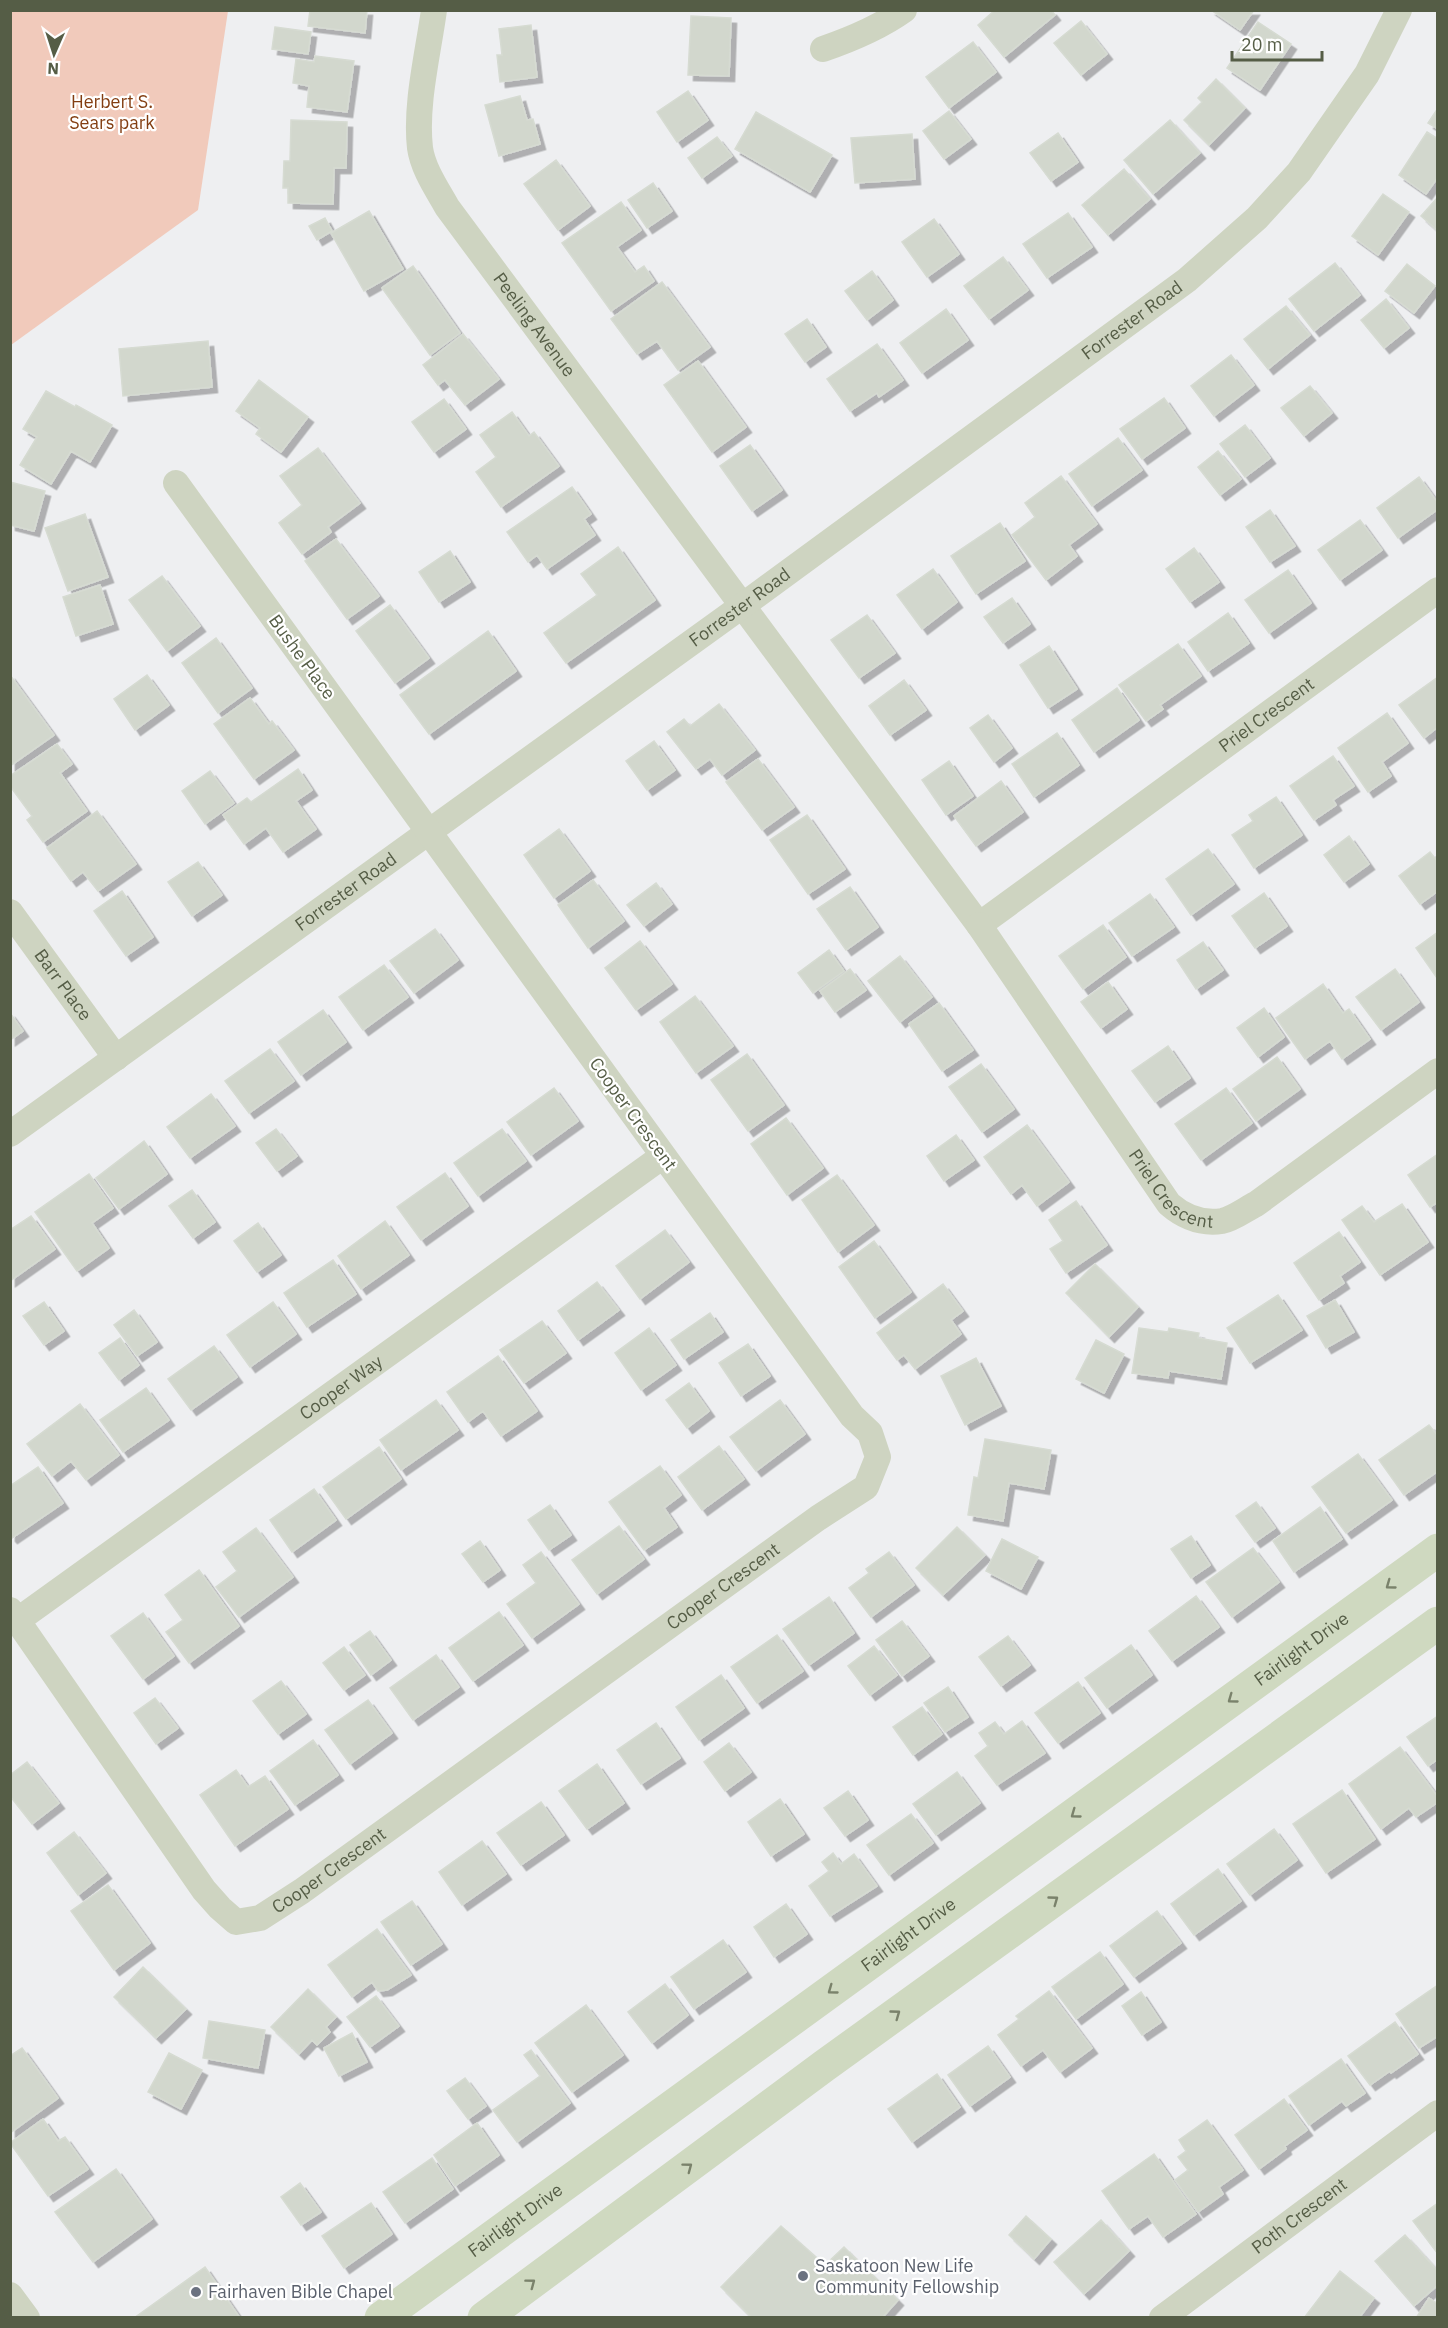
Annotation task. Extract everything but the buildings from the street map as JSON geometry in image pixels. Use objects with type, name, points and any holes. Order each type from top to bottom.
[{"type":"main road","name":"Fairlight Drive","points":[[381,2318],[1437,1550]]},
{"type":"main road","points":[[484,2318],[824,2066],[1437,1623]]},
{"type":"street","name":"Peeling Avenue","points":[[434,10],[420,116],[421,150],[431,179],[447,207],[742,606]]},
{"type":"street","points":[[823,49],[886,23],[904,10]]},
{"type":"street","name":"Forrester Road","points":[[10,1134],[742,606],[1187,280],[1257,218],[1299,172],[1367,74],[1400,10]]},
{"type":"street","name":"Bushe Place","points":[[176,483],[428,831]]},
{"type":"street","name":"Priel Crescent","points":[[979,926],[1437,590]]},
{"type":"street","name":"Priel Crescent","points":[[742,606],[979,926],[1169,1204],[1180,1214],[1194,1220],[1223,1221],[1256,1204],[1437,1071]]},
{"type":"street","name":"Cooper Crescent","points":[[14,1615],[204,1890],[236,1922],[260,1918],[302,1891],[818,1518],[866,1487],[878,1457],[870,1433],[852,1416],[428,831]]},
{"type":"street","name":"Barr Place","points":[[10,912],[116,1058]]},
{"type":"street","name":"Cooper Way","points":[[14,1615],[663,1156]]},
{"type":"street","name":"Poth Crescent","points":[[1162,2318],[1437,2113]]},
{"type":"street","points":[[10,2295],[27,2318]]},
{"type":"green space","name":"Herbert S. Sears park","points":[[11,10],[228,11],[198,210],[11,345]]},
{"type":"place","name":"Saskatoon New Life Community Fellowship","points":[[803,2276]]},
{"type":"place","name":"Fairhaven Bible Chapel","points":[[196,2292]]}]
